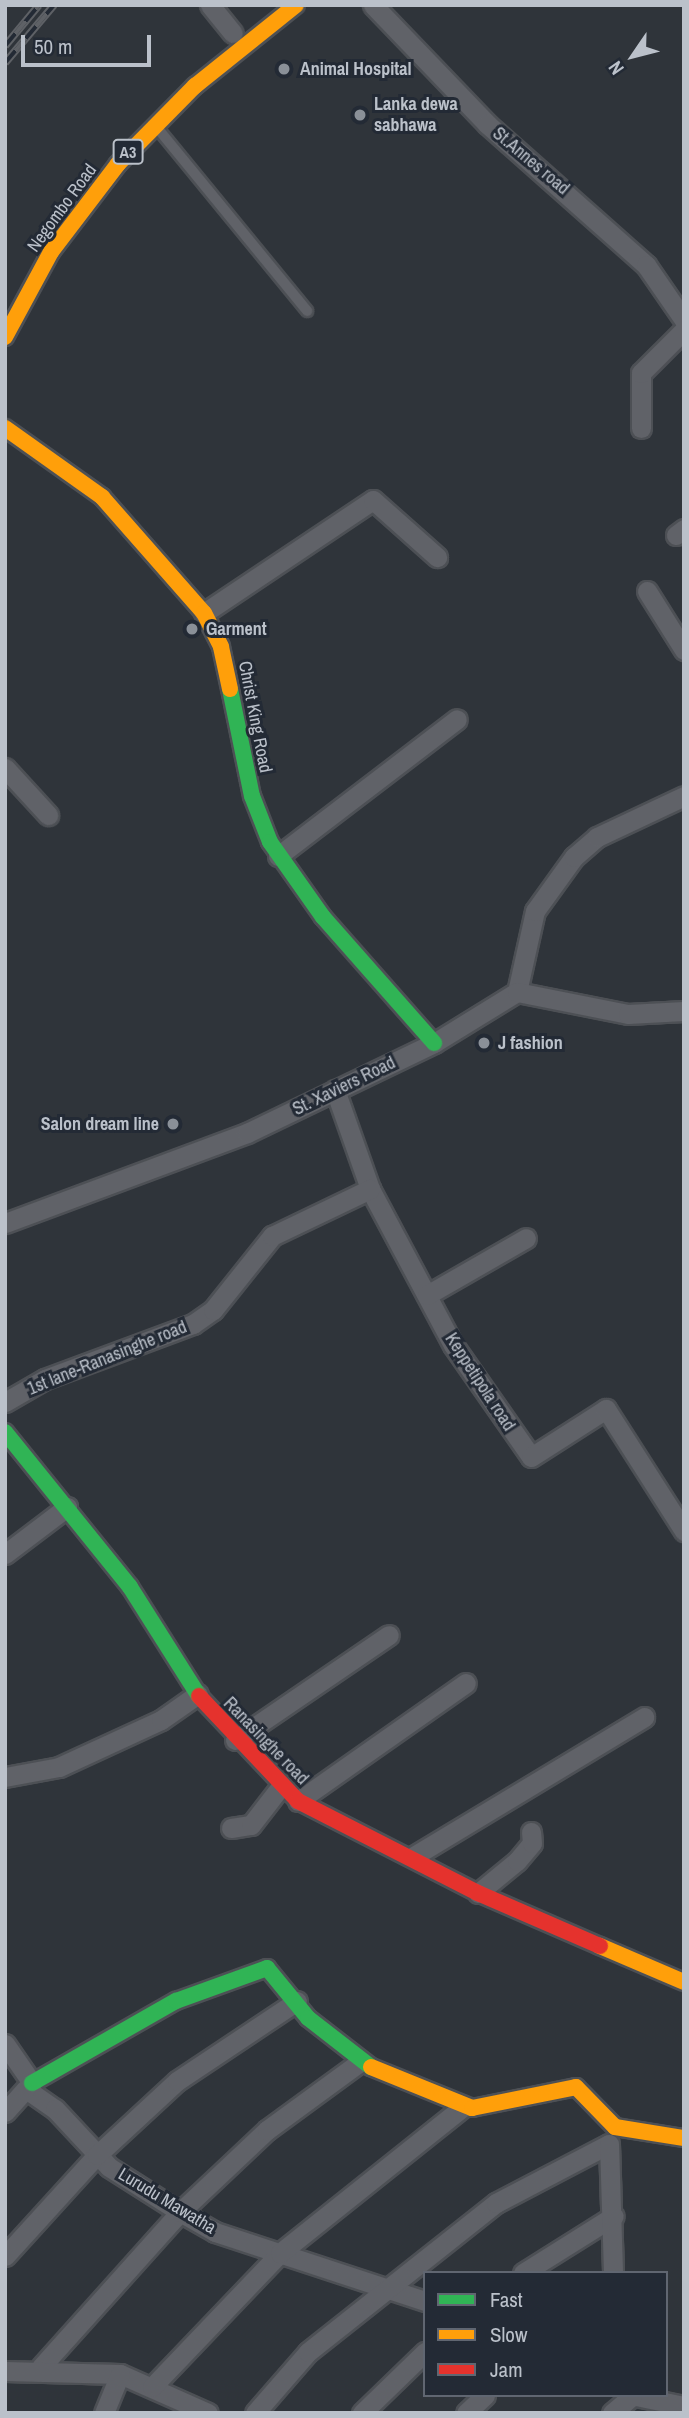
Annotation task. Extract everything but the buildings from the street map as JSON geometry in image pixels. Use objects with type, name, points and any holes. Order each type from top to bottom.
[{"type":"main road","name":"Negombo Road","points":[[5,338],[57,243],[155,124],[296,5]]},
{"type":"main road","points":[[167,87],[255,13]]},
{"type":"main road","name":"Negombo Road","points":[[97,159],[113,141]]},
{"type":"main road","name":"Negombo Road","points":[[23,264],[63,204]]},
{"type":"main road","name":"Christ King Road","points":[[5,428],[102,497],[204,614],[221,647],[251,796],[278,856],[434,1043]]},
{"type":"main road","name":"Ranasinghe road","points":[[5,1432],[130,1587],[198,1694],[235,1740],[298,1801],[414,1856],[478,1893],[684,1982]]},
{"type":"main road","points":[[29,2086],[176,2001],[267,1968],[359,2062],[463,2107],[576,2087],[615,2127],[684,2138]]},
{"type":"street","points":[[210,5],[233,33]]},
{"type":"street","name":"St.Annes road","points":[[373,5],[487,124],[646,265],[684,320]]},
{"type":"street","points":[[641,428],[641,373],[684,330]]},
{"type":"street","points":[[204,614],[373,500],[437,557]]},
{"type":"street","points":[[647,591],[684,650]]},
{"type":"street","points":[[278,856],[457,719]]},
{"type":"street","points":[[5,768],[48,815]]},
{"type":"street","points":[[684,796],[597,837],[574,857],[535,911],[517,992],[628,1014],[684,1011]]},
{"type":"street","name":"St. Xaviers Road","points":[[5,1223],[247,1133],[434,1043],[517,992]]},
{"type":"street","name":"Keppetipola road","points":[[335,1090],[370,1189],[453,1345],[531,1457],[606,1409],[684,1531]]},
{"type":"street","name":"1st lane-Ranasinghe road","points":[[5,1402],[45,1379],[193,1324],[212,1310],[272,1236],[370,1189]]},
{"type":"street","points":[[427,1295],[526,1238]]},
{"type":"street","points":[[5,1554],[66,1507]]},
{"type":"street","points":[[235,1740],[388,1635]]},
{"type":"street","points":[[298,1801],[466,1684]]},
{"type":"street","points":[[5,1777],[59,1768],[160,1720],[198,1694]]},
{"type":"street","points":[[414,1856],[643,1717]]},
{"type":"street","points":[[231,1828],[251,1825],[282,1786]]},
{"type":"street","points":[[478,1893],[517,1861],[532,1843],[531,1832]]},
{"type":"street","points":[[5,2256],[96,2155],[177,2081],[297,2001]]},
{"type":"street","name":"Lurudu Mawatha","points":[[5,2044],[29,2086],[55,2109],[96,2155],[180,2212],[215,2232],[383,2291],[423,2301]]},
{"type":"street","points":[[41,2367],[180,2212],[267,2130],[359,2062]]},
{"type":"street","points":[[5,2112],[29,2086]]},
{"type":"street","points":[[152,2387],[280,2253],[463,2107]]},
{"type":"street","points":[[255,2413],[308,2352],[496,2203],[609,2144],[614,2216],[613,2271]]},
{"type":"street","points":[[526,2271],[614,2216]]},
{"type":"street","points":[[362,2413],[423,2354]]},
{"type":"street","points":[[7,2378],[41,2367],[120,2374],[208,2413]]},
{"type":"street","points":[[104,2413],[120,2374]]},
{"type":"street","points":[[466,2413],[483,2397]]},
{"type":"street","points":[[612,2413],[629,2397]]},
{"type":"street","points":[[641,2397],[684,2406]]},
{"type":"lane","points":[[155,124],[307,311]]},
{"type":"railway","points":[[5,46],[39,5]]},
{"type":"railway","points":[[5,63],[54,5]]},
{"type":"traffic: fast","points":[[230,689],[252,796],[270,842],[323,917],[434,1043]]},
{"type":"traffic: fast","points":[[5,1432],[130,1587],[199,1696]]},
{"type":"traffic: fast","points":[[32,2083],[176,2001],[267,1968],[308,2018],[371,2067]]},
{"type":"traffic: slow","points":[[5,337],[51,252],[118,164],[195,86],[296,5]]},
{"type":"traffic: slow","points":[[5,428],[102,497],[204,613],[221,647],[230,689]]},
{"type":"traffic: slow","points":[[600,1946],[684,1982]]},
{"type":"traffic: slow","points":[[371,2067],[472,2108],[576,2087],[615,2127],[684,2138]]},
{"type":"traffic: jam","points":[[199,1696],[298,1801],[478,1893],[600,1946]]},
{"type":"place","name":"Animal Hospital","points":[[284,69]]},
{"type":"place","name":"Lanka dewa sabhawa","points":[[360,115]]},
{"type":"place","name":"Garment","points":[[192,629]]},
{"type":"place","name":"J fashion","points":[[484,1043]]},
{"type":"place","name":"Salon dream line","points":[[173,1124]]}]
